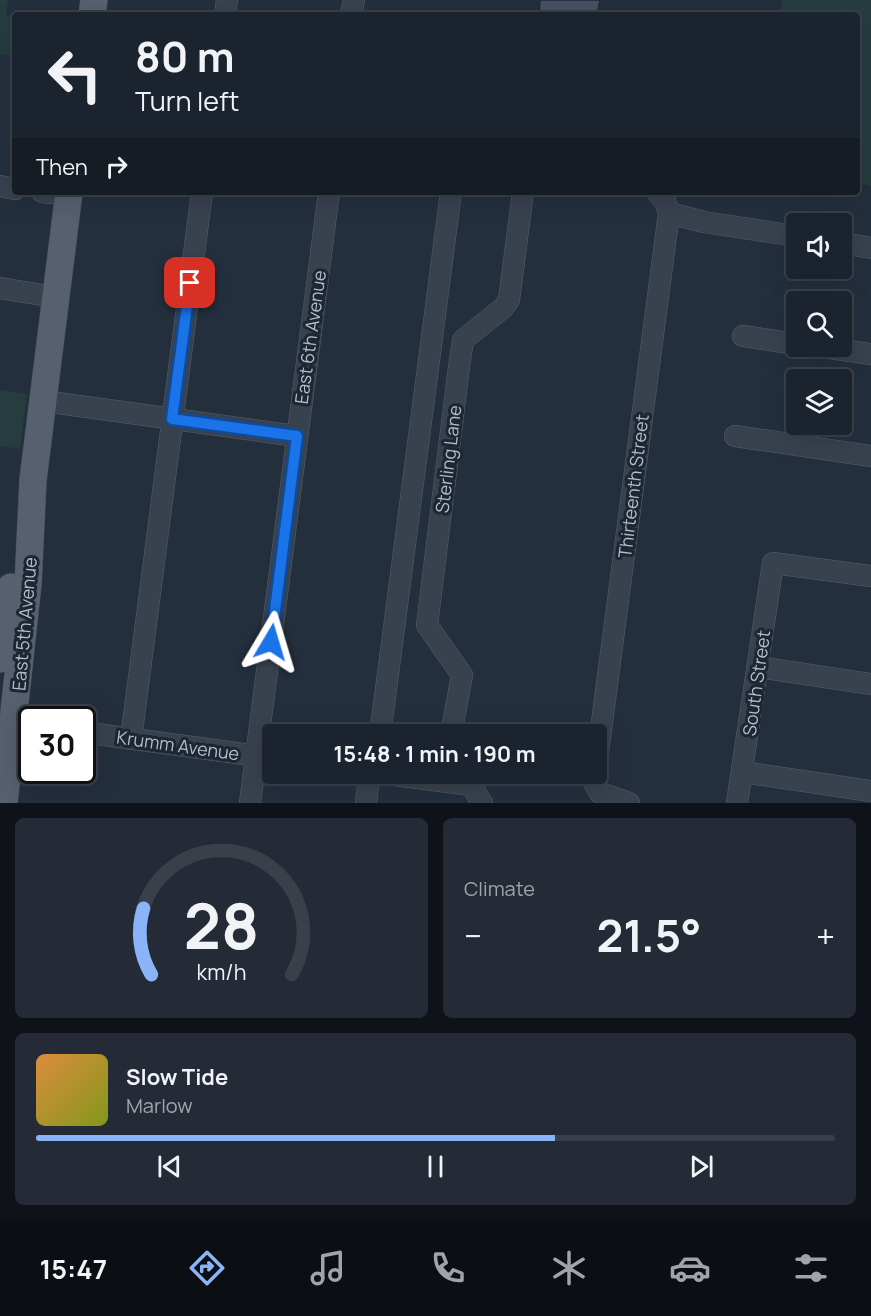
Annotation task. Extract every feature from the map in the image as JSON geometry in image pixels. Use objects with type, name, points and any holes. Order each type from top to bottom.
[{"type":"main road","name":"East 5th Avenue","points":[[0,659],[33,480],[69,195]]},
{"type":"main road","name":"East 5th Avenue","points":[[4,803],[15,723],[13,582]]},
{"type":"street","points":[[131,739],[202,195]]},
{"type":"street","name":"East 6th Avenue","points":[[268,724],[297,436],[329,195]]},
{"type":"street","points":[[381,724],[451,195]]},
{"type":"street","name":"Sterling Lane","points":[[453,724],[462,675],[427,625],[459,367],[463,340],[503,308],[509,300],[523,195]]},
{"type":"street","points":[[659,195],[669,213],[704,222],[786,234]]},
{"type":"street","name":"Thirteenth Street","points":[[602,724],[669,213]]},
{"type":"street","points":[[852,245],[871,248]]},
{"type":"street","points":[[0,288],[55,297]]},
{"type":"street","points":[[743,336],[786,342]]},
{"type":"street","points":[[852,351],[871,354]]},
{"type":"street","points":[[43,401],[297,436]]},
{"type":"street","points":[[735,436],[871,456]]},
{"type":"street","name":"South Street","points":[[738,803],[773,563],[871,576]]},
{"type":"street","points":[[758,667],[871,684]]},
{"type":"street","name":"Krumm Avenue","points":[[96,734],[262,757]]},
{"type":"street","name":"East 6th Avenue","points":[[250,803],[262,766]]},
{"type":"street","points":[[743,772],[871,791]]},
{"type":"street","points":[[467,784],[471,785],[479,797]]},
{"type":"street","points":[[595,784],[600,793],[629,803]]},
{"type":"green space","points":[[0,0],[8,0],[6,16],[12,17],[12,56],[0,54]]},
{"type":"green space","points":[[782,0],[871,0],[871,186],[860,184],[860,12],[780,12]]},
{"type":"green space","points":[[0,390],[27,394],[20,449],[0,446]]},
{"type":"building","points":[[540,0],[600,0],[598,12],[539,12]]},
{"type":"route","points":[[190,283],[172,419],[297,436],[271,642]]}]
